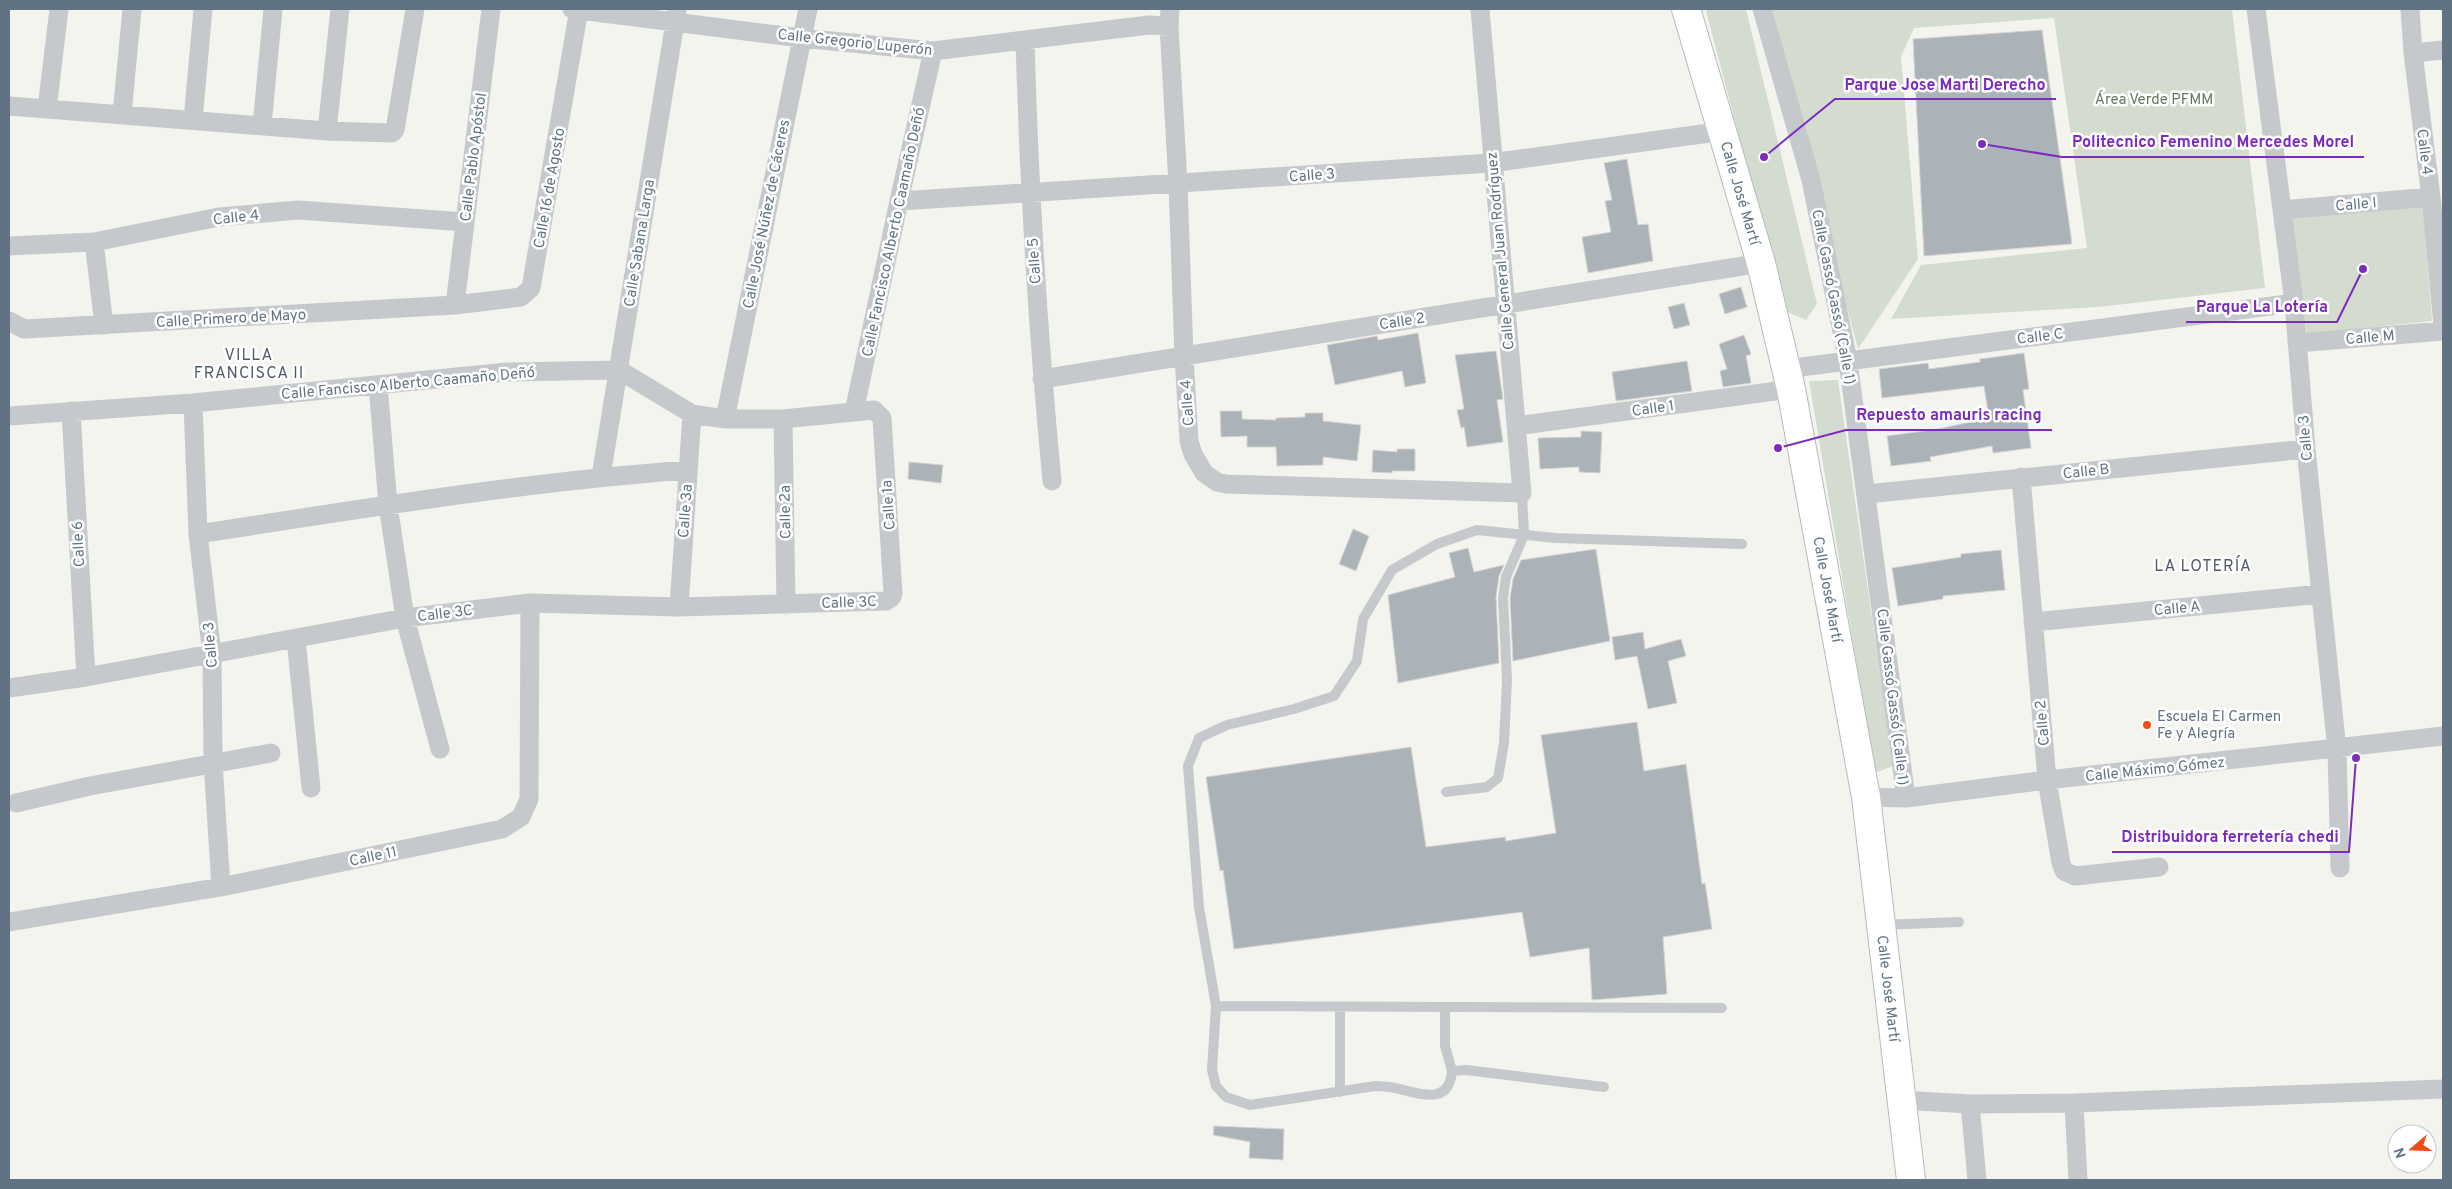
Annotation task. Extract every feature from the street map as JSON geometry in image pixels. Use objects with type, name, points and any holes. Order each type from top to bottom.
[{"type":"main road","name":"Calle José Martí","points":[[1686,9],[1724,131],[1761,263],[1788,379],[1866,797],[1900,1100],[1911,1180]]},
{"type":"street","points":[[48,109],[59,9]]},
{"type":"street","points":[[122,114],[132,9]]},
{"type":"street","points":[[193,120],[203,9]]},
{"type":"street","points":[[262,126],[274,9]]},
{"type":"street","points":[[327,131],[340,9]]},
{"type":"street","points":[[9,106],[386,134],[395,130],[415,9]]},
{"type":"street","name":"Calle Pablo Apóstol","points":[[455,305],[491,9]]},
{"type":"street","name":"Calle Gregorio Luperón","points":[[577,9],[676,15],[801,38],[933,52],[1149,25],[1170,17]]},
{"type":"street","name":"Calle 16 de Agosto","points":[[455,305],[521,297],[531,288],[577,9]]},
{"type":"street","name":"Calle José Núñez de Cáceres","points":[[725,419],[808,9]]},
{"type":"street","name":"Calle General Juan Rodríguez","points":[[1480,9],[1491,163],[1506,304],[1522,492]]},
{"type":"street","name":"Calle Gassó Gassó (Calle 1)","points":[[1762,9],[1811,180],[1848,361],[1906,798]]},
{"type":"street","name":"Calle 3","points":[[2256,9],[2294,303],[2306,449],[2337,750],[2340,868]]},
{"type":"street","name":"Calle 4","points":[[2410,9],[2413,53],[2431,197],[2443,326]]},
{"type":"street","name":"Calle Sabana Larga","points":[[601,476],[676,15]]},
{"type":"street","name":"Calle 4","points":[[1170,17],[1184,356],[1190,441],[1193,454],[1204,473],[1217,482],[1226,484],[1522,492]]},
{"type":"street","name":"Calle 5","points":[[1025,40],[1030,194],[1042,379],[1052,481]]},
{"type":"street","points":[[2413,53],[2443,50]]},
{"type":"street","name":"Calle Fancisco Alberto Caamaño Deñó","points":[[854,412],[933,52]]},
{"type":"street","name":"Calle 3","points":[[899,201],[1491,163],[1724,131]]},
{"type":"street","name":"Calle I","points":[[2282,210],[2431,197]]},
{"type":"street","name":"Calle 4","points":[[9,246],[94,242],[219,217],[298,210],[465,222]]},
{"type":"street","points":[[94,242],[104,325]]},
{"type":"street","name":"Calle 2","points":[[1042,379],[1761,263]]},
{"type":"street","name":"Calle C","points":[[1788,379],[1848,361],[2294,303]]},
{"type":"street","name":"Calle Primero de Mayo","points":[[9,321],[24,329],[455,305]]},
{"type":"street","name":"Calle M","points":[[2297,343],[2443,331]]},
{"type":"street","points":[[619,370],[692,414],[725,419],[783,419],[854,412]]},
{"type":"street","name":"Calle Fancisco Alberto Caamaño Deñó","points":[[9,416],[192,403],[507,372],[619,370]]},
{"type":"street","name":"Calle 1","points":[[1516,426],[1788,379]]},
{"type":"street","points":[[378,385],[388,505],[405,618],[440,749]]},
{"type":"street","name":"Calle 3","points":[[192,403],[198,534],[212,655],[212,762],[220,887]]},
{"type":"street","name":"Calle 1a","points":[[854,412],[874,410],[882,418],[893,593],[892,597],[886,601]]},
{"type":"street","name":"Calle 6","points":[[71,411],[86,677]]},
{"type":"street","name":"Calle 3a","points":[[679,607],[692,414]]},
{"type":"street","name":"Calle 2a","points":[[783,419],[786,605]]},
{"type":"street","name":"Calle B","points":[[1867,494],[2306,449]]},
{"type":"street","points":[[198,534],[388,505],[601,476],[688,470]]},
{"type":"street","name":"Calle 2","points":[[2021,477],[2047,780],[2061,863],[2064,871],[2069,875],[2159,867]]},
{"type":"street","name":"Calle A","points":[[2034,622],[2321,594]]},
{"type":"street","name":"Calle 3C","points":[[9,688],[212,655],[405,618],[530,603],[679,607],[886,601]]},
{"type":"street","name":"Calle 11","points":[[9,922],[220,887],[502,829],[521,818],[529,799],[530,603]]},
{"type":"street","points":[[296,639],[311,788]]},
{"type":"street","name":"Calle Máximo Gómez","points":[[1866,797],[1906,798],[2047,780],[2337,750],[2443,736]]},
{"type":"street","points":[[16,803],[212,762],[271,753]]},
{"type":"street","points":[[1900,1100],[1970,1104],[2074,1103],[2443,1089]]},
{"type":"street","points":[[2074,1103],[2078,1180]]},
{"type":"street","points":[[1970,1104],[1978,1180]]},
{"type":"lane","points":[[1446,792],[1487,787],[1498,778],[1504,742],[1507,680],[1503,598],[1506,577],[1524,535],[1522,492]]},
{"type":"lane","points":[[1445,1007],[1445,1046],[1452,1071],[1449,1084],[1441,1092],[1429,1096],[1417,1095],[1395,1087],[1375,1086],[1250,1105],[1226,1098],[1216,1086],[1212,1070],[1216,1006],[1198,907],[1191,822],[1188,766],[1199,738],[1227,725],[1294,709],[1334,696],[1357,660],[1363,620],[1392,570],[1437,544],[1477,530],[1555,538],[1742,544]]},
{"type":"lane","points":[[1880,925],[1959,922]]},
{"type":"lane","points":[[1216,1006],[1722,1008]]},
{"type":"lane","points":[[1340,1006],[1340,1092]]},
{"type":"lane","points":[[1452,1071],[1474,1070],[1604,1087]]},
{"type":"green space","points":[[1709,9],[1746,9],[1817,304],[1806,320],[1785,311],[1706,11]]},
{"type":"green space","name":"Área Verde PFMM","points":[[1767,9],[2232,9],[2265,288],[2099,307],[1891,319],[1921,265],[2087,248],[2054,18],[1914,28],[1901,57],[1918,259],[1858,349]]},
{"type":"green space","points":[[2423,206],[2432,321],[2307,334],[2292,217]]},
{"type":"green space","points":[[1838,380],[1893,766],[1875,773],[1809,381]]},
{"type":"building","points":[[2042,30],[2072,244],[1924,256],[1913,39]]},
{"type":"building","points":[[1627,159],[1638,225],[1648,224],[1653,261],[1588,273],[1582,237],[1611,232],[1605,201],[1612,200],[1604,163]]},
{"type":"building","points":[[1741,287],[1747,307],[1725,314],[1719,294]]},
{"type":"building","points":[[1684,303],[1690,325],[1674,329],[1668,307]]},
{"type":"building","points":[[1418,333],[1426,383],[1405,387],[1402,371],[1335,385],[1327,345],[1377,336],[1378,340]]},
{"type":"building","points":[[1744,335],[1751,354],[1746,356],[1751,383],[1723,387],[1720,371],[1727,369],[1719,344]]},
{"type":"building","points":[[1496,351],[1503,399],[1497,400],[1503,442],[1467,447],[1464,427],[1461,428],[1457,410],[1464,409],[1455,355]]},
{"type":"building","points":[[2024,353],[2029,389],[2023,390],[2031,448],[1993,453],[1992,446],[1930,457],[1931,461],[1891,466],[1887,436],[1938,429],[1989,418],[1984,386],[1882,398],[1879,369],[1928,363],[1929,369],[1980,362],[1980,359]]},
{"type":"building","points":[[1687,361],[1692,391],[1616,401],[1612,372]]},
{"type":"building","points":[[1220,411],[1242,411],[1242,419],[1276,420],[1276,418],[1305,417],[1305,413],[1323,413],[1323,421],[1361,425],[1357,461],[1323,457],[1323,465],[1277,466],[1276,447],[1247,447],[1247,436],[1221,437]]},
{"type":"building","points":[[1581,431],[1602,432],[1600,473],[1579,472],[1579,467],[1540,469],[1538,438],[1581,437]]},
{"type":"building","points":[[1397,449],[1415,449],[1415,471],[1372,472],[1373,450],[1397,452]]},
{"type":"building","points":[[909,462],[943,465],[941,483],[908,479]]},
{"type":"building","points":[[1353,529],[1369,536],[1356,571],[1339,564]]},
{"type":"building","points":[[1468,548],[1474,572],[1504,565],[1499,576],[1496,597],[1499,663],[1398,683],[1388,595],[1455,577],[1449,553]]},
{"type":"building","points":[[1596,549],[1610,641],[1513,661],[1510,598],[1513,579],[1521,560]]},
{"type":"building","points":[[2001,550],[2005,590],[1943,596],[1943,599],[1898,606],[1892,568],[1961,557],[1961,554]]},
{"type":"building","points":[[1643,632],[1645,649],[1681,639],[1686,656],[1668,661],[1677,703],[1648,709],[1637,656],[1615,660],[1612,637]]},
{"type":"building","points":[[1637,722],[1644,771],[1686,764],[1702,884],[1705,883],[1712,929],[1663,937],[1667,994],[1592,1000],[1589,948],[1530,957],[1522,912],[1234,949],[1223,870],[1220,871],[1206,777],[1411,747],[1426,847],[1505,837],[1506,841],[1556,833],[1541,735]]},
{"type":"building","points":[[1214,1126],[1284,1129],[1283,1160],[1249,1158],[1250,1142],[1213,1135]]},
{"type":"place","name":"Politecnico Femenino Mercedes Morel","points":[[1982,144]]},
{"type":"place","name":"Parque Jose Marti Derecho","points":[[1764,157]]},
{"type":"place","name":"Parque La Lotería","points":[[2363,269]]},
{"type":"place","name":"Repuesto amauris racing","points":[[1778,448]]},
{"type":"place","name":"Escuela El Carmen Fe y Alegría","points":[[2147,725]]},
{"type":"place","name":"Distribuidora ferretería chedi","points":[[2356,758]]},
{"type":"district","name":"VILLA FRANCISCA II","points":[[249,363]]},
{"type":"district","name":"LA LOTERÍA","points":[[2203,565]]}]
